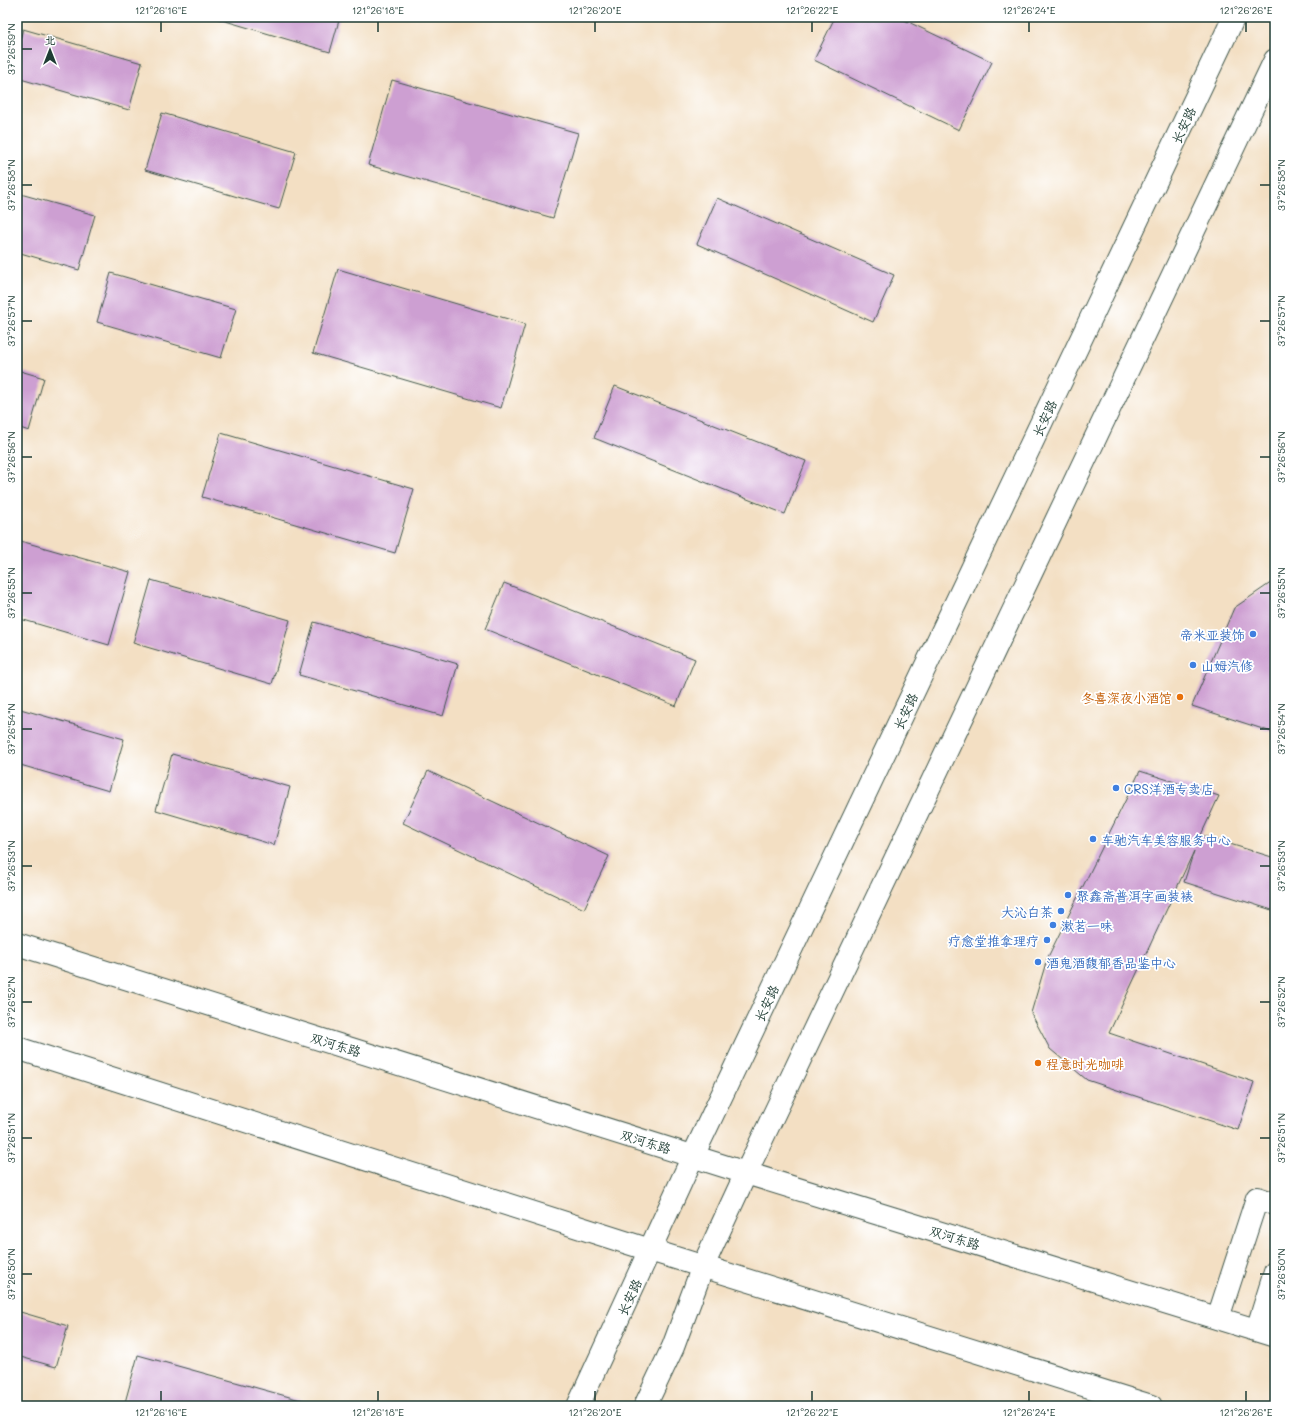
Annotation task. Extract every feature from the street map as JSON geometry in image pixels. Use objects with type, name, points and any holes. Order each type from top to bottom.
[{"type":"street","name":"长安路","points":[[578,1406],[693,1156],[1234,17]]},
{"type":"street","points":[[645,1406],[672,1347],[703,1266],[746,1173],[1275,60]]},
{"type":"street","name":"双河东路","points":[[17,944],[746,1173],[1266,1333]]},
{"type":"street","points":[[17,1048],[650,1250],[1151,1406]]},
{"type":"street","points":[[1218,1318],[1257,1198],[1275,1204]]},
{"type":"street","points":[[1266,1333],[1275,1272]]},
{"type":"building","points":[[212,17],[340,17],[330,52]]},
{"type":"building","points":[[835,17],[898,17],[992,62],[959,130],[814,60]]},
{"type":"building","points":[[23,29],[142,63],[129,110],[17,78],[17,51]]},
{"type":"building","points":[[392,80],[578,133],[553,218],[368,165]]},
{"type":"building","points":[[162,113],[296,152],[279,209],[145,170]]},
{"type":"building","points":[[17,193],[95,215],[79,270],[17,252]]},
{"type":"building","points":[[717,198],[894,275],[873,322],[697,244]]},
{"type":"building","points":[[338,269],[525,324],[501,408],[313,353]]},
{"type":"building","points":[[111,273],[236,309],[221,358],[97,322]]},
{"type":"building","points":[[17,370],[44,378],[29,431],[17,427]]},
{"type":"building","points":[[615,386],[806,461],[785,514],[594,438]]},
{"type":"building","points":[[221,433],[414,489],[395,553],[202,497]]},
{"type":"building","points":[[17,540],[130,572],[109,645],[17,618]]},
{"type":"building","points":[[151,580],[290,620],[272,684],[133,643]]},
{"type":"building","points":[[1275,580],[1275,733],[1192,706],[1234,608]]},
{"type":"building","points":[[504,583],[695,659],[676,706],[485,629]]},
{"type":"building","points":[[314,622],[458,664],[443,716],[299,675]]},
{"type":"building","points":[[17,708],[124,739],[109,791],[17,764]]},
{"type":"building","points":[[172,754],[290,787],[274,845],[156,810]]},
{"type":"building","points":[[428,771],[609,856],[584,909],[403,823]]},
{"type":"building","points":[[1140,771],[1219,796],[1201,835],[1275,858],[1275,911],[1184,882],[1194,851],[1109,1033],[1254,1082],[1238,1130],[1087,1080],[1050,1049],[1031,1013],[1047,959]]},
{"type":"building","points":[[17,1311],[68,1326],[56,1367],[17,1356]]},
{"type":"building","points":[[138,1355],[322,1406],[124,1406]]},
{"type":"place","name":"帝米亚装饰","points":[[1253,634]]},
{"type":"place","name":"山姆汽修","points":[[1193,665]]},
{"type":"place","name":"冬喜深夜小酒馆","points":[[1180,697]]},
{"type":"place","name":"CRS洋酒专卖店","points":[[1116,788]]},
{"type":"place","name":"车驰汽车美容服务中心","points":[[1093,839]]},
{"type":"place","name":"聚鑫斋普洱字画装裱","points":[[1068,895]]},
{"type":"place","name":"大沁白茶","points":[[1061,911]]},
{"type":"place","name":"漱茗一味","points":[[1053,925]]},
{"type":"place","name":"疗愈堂推拿理疗","points":[[1047,940]]},
{"type":"place","name":"酒鬼酒馥郁香品鉴中心","points":[[1038,962]]},
{"type":"place","name":"程意时光咖啡","points":[[1038,1063]]}]
